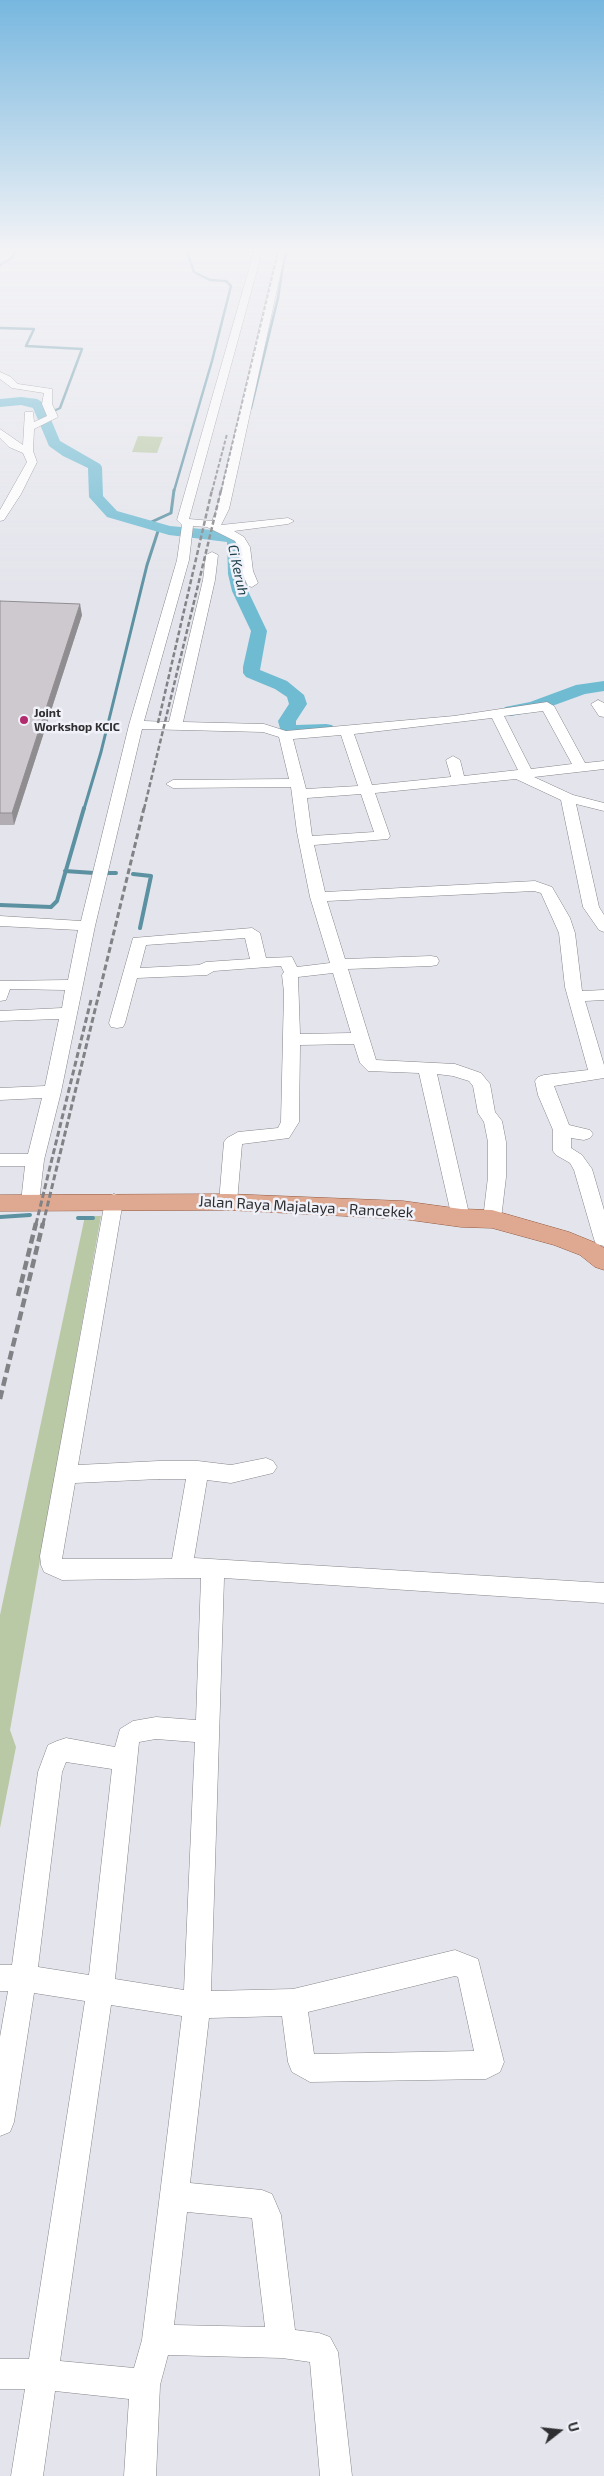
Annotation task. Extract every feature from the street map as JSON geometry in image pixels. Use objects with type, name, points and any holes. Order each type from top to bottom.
[{"type":"main road","name":"Jalan Raya Majalaya - Rancekek","points":[[0,1202],[228,1202],[403,1210],[461,1218],[492,1219],[561,1238],[600,1246]]},
{"type":"street","points":[[30,1202],[35,1160],[52,1092],[74,985],[136,725],[183,560],[188,530],[184,520],[227,364]]},
{"type":"street","points":[[219,528],[256,364]]},
{"type":"street","points":[[0,375],[16,386],[49,391],[47,404],[53,416],[41,423],[28,451],[32,462],[16,494],[0,518]]},
{"type":"street","points":[[30,414],[41,423]]},
{"type":"street","points":[[0,432],[13,445],[28,451]]},
{"type":"street","points":[[0,507],[6,495]]},
{"type":"street","points":[[219,528],[288,521]]},
{"type":"street","points":[[188,530],[196,522],[219,528],[240,539],[244,547],[247,571],[252,583]]},
{"type":"street","points":[[175,726],[209,580],[212,555]]},
{"type":"street","points":[[136,725],[264,728],[285,735],[346,731],[497,715],[547,706],[580,767]]},
{"type":"street","points":[[497,715],[521,772],[568,798],[604,807]]},
{"type":"street","points":[[306,841],[383,836],[346,731]]},
{"type":"street","points":[[285,735],[299,788],[306,841],[318,897],[368,1063],[374,1067],[427,1067],[468,1073],[475,1077],[480,1084],[487,1113],[493,1121],[497,1142],[497,1177],[492,1219]]},
{"type":"street","points":[[453,760],[459,781]]},
{"type":"street","points":[[173,784],[365,789],[604,765]]},
{"type":"street","points":[[568,798],[591,907],[604,927]]},
{"type":"street","points":[[318,897],[541,887],[551,896],[567,932],[576,996],[598,1074],[544,1081],[547,1095],[562,1130],[562,1151],[574,1158],[583,1169],[600,1246]]},
{"type":"street","points":[[0,921],[88,926]]},
{"type":"street","points":[[117,1023],[139,942],[252,933],[259,963]]},
{"type":"street","points":[[130,973],[207,970],[206,966],[286,960],[292,973],[290,975],[292,992],[290,1122],[283,1134],[238,1138],[233,1142],[228,1202]]},
{"type":"street","points":[[292,973],[338,966],[432,961]]},
{"type":"street","points":[[0,996],[3,986],[7,984],[74,985]]},
{"type":"street","points":[[576,996],[604,995]]},
{"type":"street","points":[[0,1016],[68,1012]]},
{"type":"street","points":[[290,1040],[360,1038]]},
{"type":"street","points":[[427,1067],[461,1218]]},
{"type":"street","points":[[0,1094],[52,1092]]},
{"type":"street","points":[[562,1130],[584,1134]]},
{"type":"street","points":[[0,1160],[35,1160]]},
{"type":"street","points":[[114,1201],[66,1476],[50,1556],[52,1564],[62,1570],[212,1568],[604,1593]]},
{"type":"street","points":[[66,1476],[158,1470],[198,1470],[231,1474],[266,1468]]},
{"type":"street","points":[[181,1569],[198,1470]]},
{"type":"street","points":[[140,2476],[145,2386],[157,2340],[197,2005],[212,1568]]},
{"type":"street","points":[[27,2476],[100,1991],[128,1737],[134,1732],[156,1728],[207,1732]]},
{"type":"street","points":[[0,2122],[11,1978],[50,1772],[57,1753],[66,1750],[125,1760]]},
{"type":"street","points":[[11,1978],[197,2005],[293,2002],[455,1963],[468,1968],[490,2062],[486,2064],[310,2068],[302,2062],[293,2002]]},
{"type":"street","points":[[173,2196],[262,2204],[266,2215],[282,2343]]},
{"type":"street","points":[[157,2340],[282,2343],[319,2348],[323,2352],[336,2476]]},
{"type":"street","points":[[0,2374],[41,2374],[145,2386]]},
{"type":"green space","points":[[138,436],[163,437],[157,453],[132,452]]},
{"type":"green space","points":[[85,1216],[101,1216],[10,1730],[16,1747],[0,1828],[0,1615]]},
{"type":"building","name":"Joint Workshop KCIC","points":[[0,601],[80,604],[12,813],[0,813]]},
{"type":"waterway","points":[[56,410],[60,408],[77,364]]},
{"type":"waterway","points":[[174,491],[211,364]]},
{"type":"waterway","points":[[251,408],[262,364]]},
{"type":"waterway","name":"Ci Keruh","points":[[0,403],[21,401],[32,402],[39,406],[54,443],[68,453],[88,461],[95,467],[96,497],[112,514],[169,530],[234,539],[236,546],[236,574],[240,591],[259,631],[251,667],[252,673],[281,685],[295,695],[298,704],[287,721],[287,728],[296,731],[326,729]]},
{"type":"waterway","points":[[147,524],[171,513],[174,490]]},
{"type":"waterway","points":[[84,809],[101,752],[147,565],[159,528]]},
{"type":"waterway","name":"Ci Keruh","points":[[511,711],[535,706],[582,689],[604,686]]},
{"type":"waterway","points":[[66,871],[84,808]]},
{"type":"waterway","points":[[0,905],[51,907],[57,901],[66,871]]},
{"type":"waterway","points":[[66,871],[94,873]]},
{"type":"waterway","points":[[108,873],[116,873]]},
{"type":"waterway","points":[[133,874],[151,876],[140,928]]},
{"type":"waterway","points":[[0,1217],[30,1215]]},
{"type":"waterway","points":[[78,1218],[93,1218]]},
{"type":"railway","points":[[221,491],[251,364]]},
{"type":"railway","points":[[212,491],[227,434]]},
{"type":"railway","points":[[158,723],[212,490]]},
{"type":"railway","points":[[144,809],[221,490]]},
{"type":"railway","points":[[43,1224],[144,808]]},
{"type":"railway","points":[[36,1224],[91,1000]]},
{"type":"railway","points":[[18,1296],[36,1223]]},
{"type":"railway","points":[[0,1399],[43,1223]]},
{"type":"place","name":"Joint Workshop KCIC","points":[[24,720]]}]
